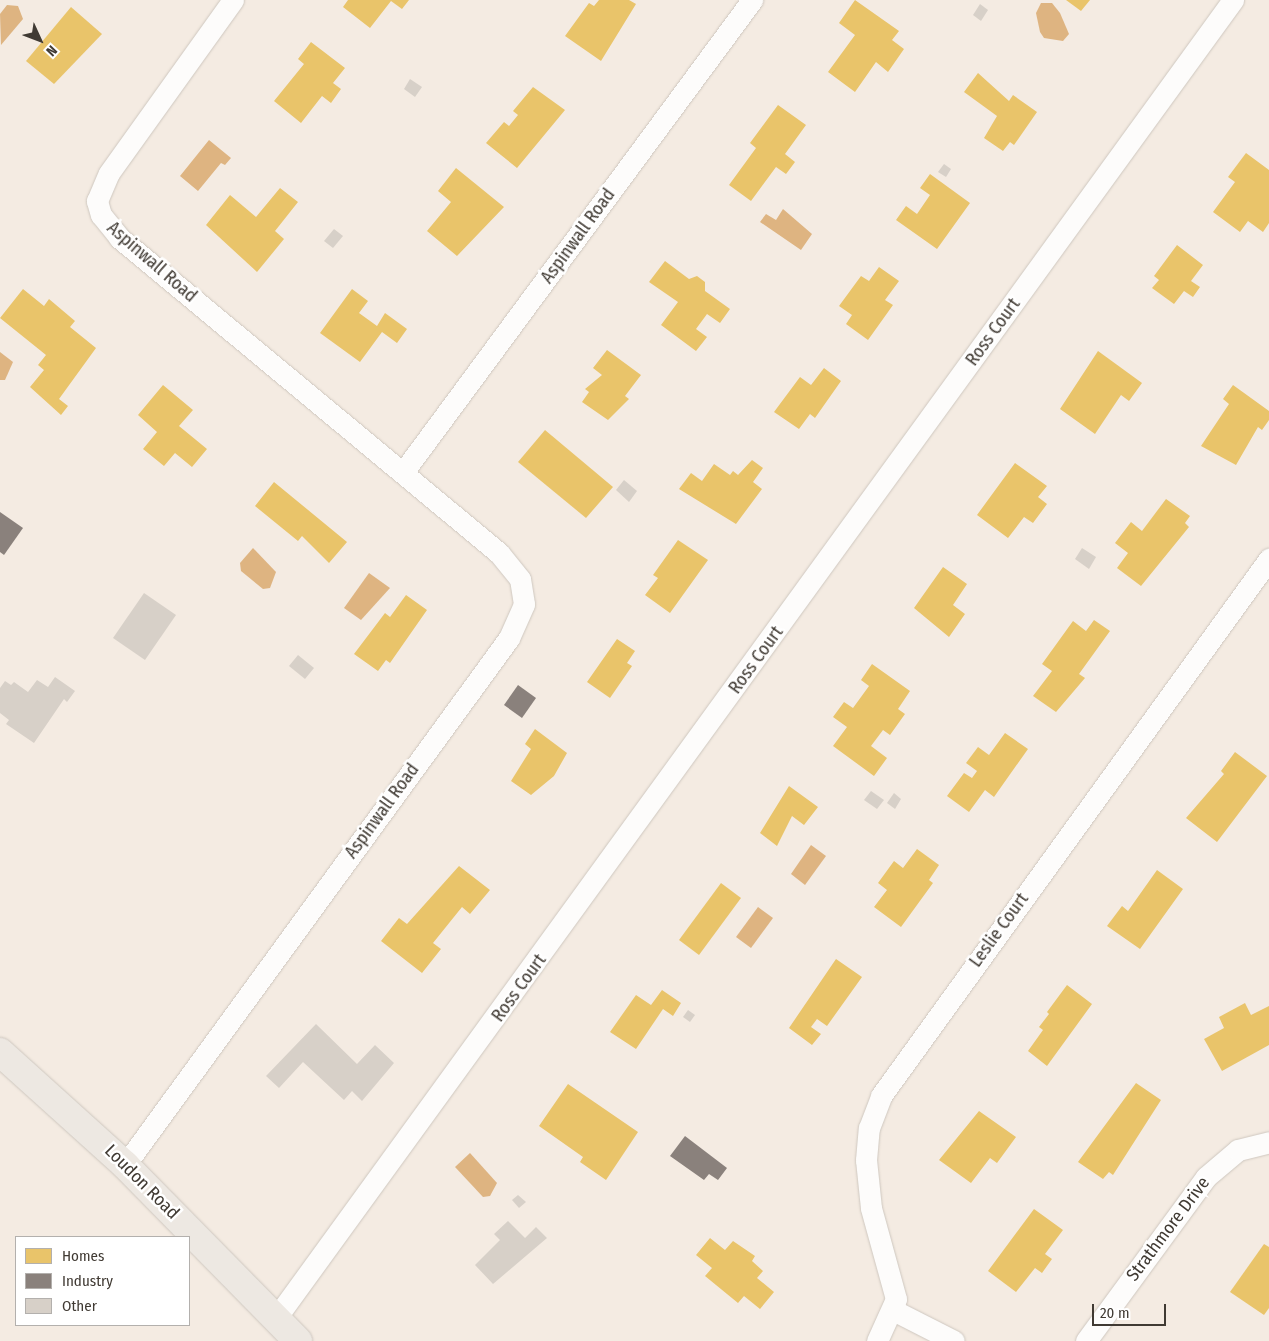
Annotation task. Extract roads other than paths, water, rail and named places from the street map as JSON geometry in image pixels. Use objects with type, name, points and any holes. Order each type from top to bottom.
[{"type":"main road","name":"Loudon Road","points":[[0,1052],[125,1165],[298,1341]]},
{"type":"street","name":"Aspinwall Road","points":[[125,1165],[520,619],[523,590],[517,574],[404,471],[119,238],[99,210],[98,193],[109,173],[233,0]]},
{"type":"street","name":"Aspinwall Road","points":[[404,471],[752,0]]},
{"type":"street","name":"Ross Court","points":[[276,1318],[1234,0]]},
{"type":"street","name":"Leslie Court","points":[[877,1341],[893,1310],[896,1294],[872,1208],[866,1160],[869,1128],[882,1096],[1269,559]]},
{"type":"street","name":"Strathmore Drive","points":[[1086,1341],[1206,1177],[1238,1150],[1269,1142]]},
{"type":"street","points":[[893,1310],[954,1341]]}]
